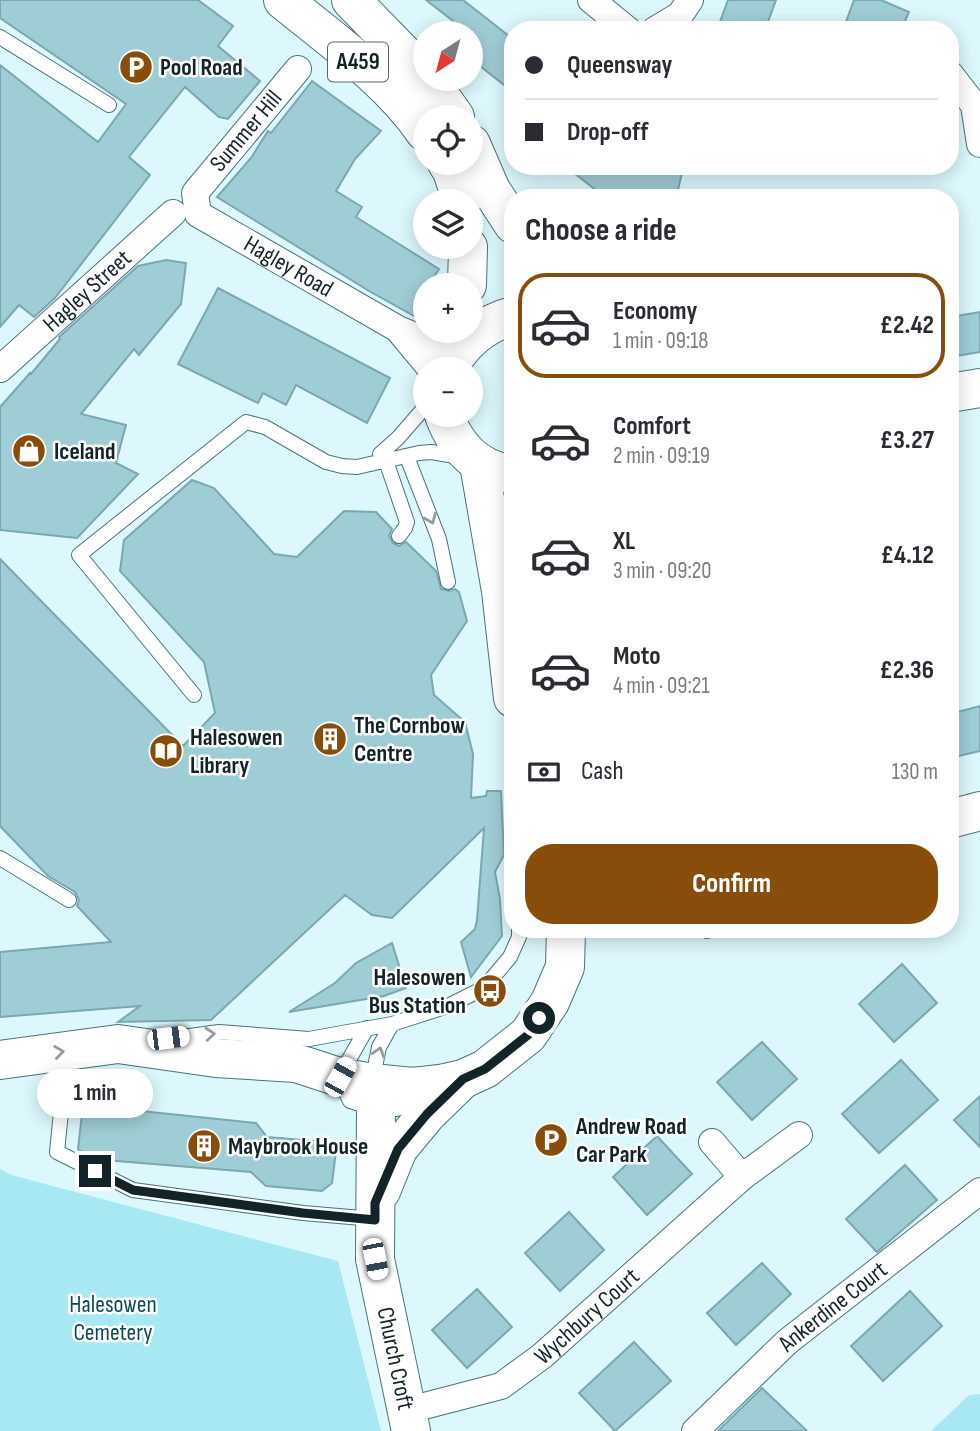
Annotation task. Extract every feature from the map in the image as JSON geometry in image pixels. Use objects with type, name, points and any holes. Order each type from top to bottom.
[{"type":"main road","name":"A459","points":[[283,0],[335,41],[413,115]]},
{"type":"main road","name":"A459","points":[[369,8],[413,61]]},
{"type":"main road","points":[[483,172],[504,210]]},
{"type":"main road","points":[[451,354],[494,322],[504,319]]},
{"type":"main road","points":[[959,392],[980,388]]},
{"type":"main road","points":[[450,427],[455,439],[489,466],[504,618]]},
{"type":"main road","points":[[501,591],[504,578]]},
{"type":"main road","points":[[959,817],[980,811]]},
{"type":"main road","points":[[0,1060],[118,1044],[216,1058],[296,1063],[362,1090],[413,1087],[463,1079],[485,1069],[528,1035],[550,1002],[565,967],[550,938]]},
{"type":"main road","name":"Church Croft","points":[[375,1212],[398,1149],[427,1114],[463,1079]]},
{"type":"main road","name":"Church Croft","points":[[362,1090],[375,1212],[375,1259],[408,1421]]},
{"type":"street","points":[[590,0],[617,21]]},
{"type":"street","points":[[670,21],[680,15],[690,0]]},
{"type":"street","name":"Summer Hill","points":[[195,193],[298,69]]},
{"type":"street","points":[[959,86],[974,105],[980,144]]},
{"type":"street","name":"Hagley Road","points":[[195,193],[198,214],[398,329],[451,354]]},
{"type":"street","name":"Hagley Street","points":[[0,369],[173,212]]},
{"type":"street","name":"Wychbury Court","points":[[408,1421],[501,1386],[542,1356],[742,1177],[799,1135]]},
{"type":"street","points":[[712,1142],[742,1177]]},
{"type":"street","name":"Ankerdine Court","points":[[695,1431],[787,1342],[980,1191]]},
{"type":"lane","points":[[0,37],[108,106]]},
{"type":"lane","points":[[381,458],[413,421]]},
{"type":"lane","points":[[194,695],[79,555],[246,422],[265,427],[327,462],[357,467],[381,458],[431,453],[454,455],[489,466]]},
{"type":"lane","points":[[407,457],[439,539],[448,582]]},
{"type":"lane","points":[[381,458],[405,516],[405,528],[399,536]]},
{"type":"lane","points":[[0,858],[69,900]]},
{"type":"lane","points":[[118,1044],[219,1032],[309,1039],[392,1024],[448,1006],[484,988],[510,957],[537,938]]},
{"type":"lane","points":[[362,1090],[379,1047],[392,1024]]},
{"type":"lane","points":[[362,1090],[367,1028]]},
{"type":"lane","points":[[62,1102],[57,1152],[133,1190],[303,1213],[375,1212]]},
{"type":"green space","name":"Halesowen Cemetery","points":[[0,1169],[11,1175],[338,1261],[381,1431],[0,1431]]},
{"type":"green space","points":[[980,1394],[980,1431],[931,1431],[969,1395]]},
{"type":"building","points":[[0,0],[198,0],[233,26],[218,46],[260,81],[228,119],[219,117],[185,87],[129,157],[150,175],[55,298],[34,317],[19,305],[0,327],[0,65],[98,142],[126,104],[0,18]]},
{"type":"building","points":[[426,0],[463,0],[504,32],[504,85],[483,68],[483,21],[453,21]]},
{"type":"building","points":[[728,0],[776,0],[768,21],[720,21]]},
{"type":"building","points":[[854,0],[881,0],[909,12],[905,21],[846,21]]},
{"type":"building","points":[[312,81],[381,131],[355,159],[336,191],[362,207],[356,217],[413,253],[413,259],[423,259],[439,269],[436,273],[413,273],[413,315],[217,197],[251,158],[268,131],[271,133]]},
{"type":"building","points":[[577,175],[682,175],[678,189],[594,189]]},
{"type":"building","points":[[166,260],[186,263],[181,304],[139,355],[134,349],[81,414],[126,425],[116,463],[138,474],[77,538],[0,530],[0,407],[31,374],[59,337],[138,266]]},
{"type":"building","points":[[218,288],[390,378],[367,423],[296,385],[286,405],[263,393],[258,403],[178,364]]},
{"type":"building","points":[[980,312],[980,352],[959,356],[959,316]]},
{"type":"building","name":"The Cornbow Centre","points":[[192,480],[214,488],[274,554],[297,557],[344,511],[376,512],[392,529],[389,536],[393,543],[399,546],[406,542],[436,571],[441,589],[455,589],[459,592],[467,621],[431,675],[434,695],[465,722],[473,754],[471,798],[486,796],[487,791],[501,791],[504,855],[495,872],[502,936],[471,977],[461,942],[475,929],[477,920],[484,828],[392,918],[372,915],[345,895],[211,1020],[118,1022],[140,1006],[0,1017],[0,952],[111,942],[77,906],[79,900],[75,892],[48,876],[0,826],[0,559],[183,746],[215,713],[204,662],[120,571],[124,540]]},
{"type":"building","points":[[980,706],[980,751],[959,756],[959,712]]},
{"type":"building","points":[[392,943],[406,988],[384,996],[289,1012],[335,983],[356,963]]},
{"type":"building","points":[[902,964],[937,1003],[894,1042],[859,1004]]},
{"type":"building","points":[[762,1042],[797,1079],[752,1120],[717,1082]]},
{"type":"building","points":[[901,1060],[938,1100],[879,1153],[842,1114]]},
{"type":"building","points":[[980,1096],[980,1147],[954,1120]]},
{"type":"building","name":"Maybrook House","points":[[93,1106],[256,1123],[267,1137],[327,1142],[336,1151],[332,1183],[322,1191],[266,1186],[251,1172],[92,1159],[78,1149],[82,1114]]},
{"type":"building","points":[[657,1136],[692,1174],[647,1215],[613,1177]]},
{"type":"building","points":[[905,1165],[937,1200],[877,1252],[846,1219]]},
{"type":"building","points":[[569,1212],[604,1250],[560,1291],[525,1253]]},
{"type":"building","points":[[762,1263],[791,1294],[736,1345],[707,1313]]},
{"type":"building","points":[[477,1289],[512,1327],[467,1368],[432,1330]]},
{"type":"building","points":[[910,1291],[942,1326],[883,1381],[851,1346]]},
{"type":"building","points":[[634,1342],[671,1381],[615,1431],[579,1393]]},
{"type":"building","points":[[762,1388],[807,1431],[718,1431]]},
{"type":"place","name":"Pool Road","points":[[136,67]]},
{"type":"place","name":"Iceland","points":[[29,451]]},
{"type":"place","name":"The Cornbow Centre","points":[[330,739]]},
{"type":"place","name":"Halesowen Library","points":[[166,751]]},
{"type":"place","name":"Halesowen Bus Station","points":[[490,991]]},
{"type":"place","name":"Andrew Road Car Park","points":[[551,1140]]},
{"type":"place","name":"Maybrook House","points":[[204,1146]]},
{"type":"route","points":[[95,1171],[133,1190],[375,1220],[375,1203],[398,1149],[427,1114],[463,1079],[485,1069],[528,1035],[539,1018]]}]
